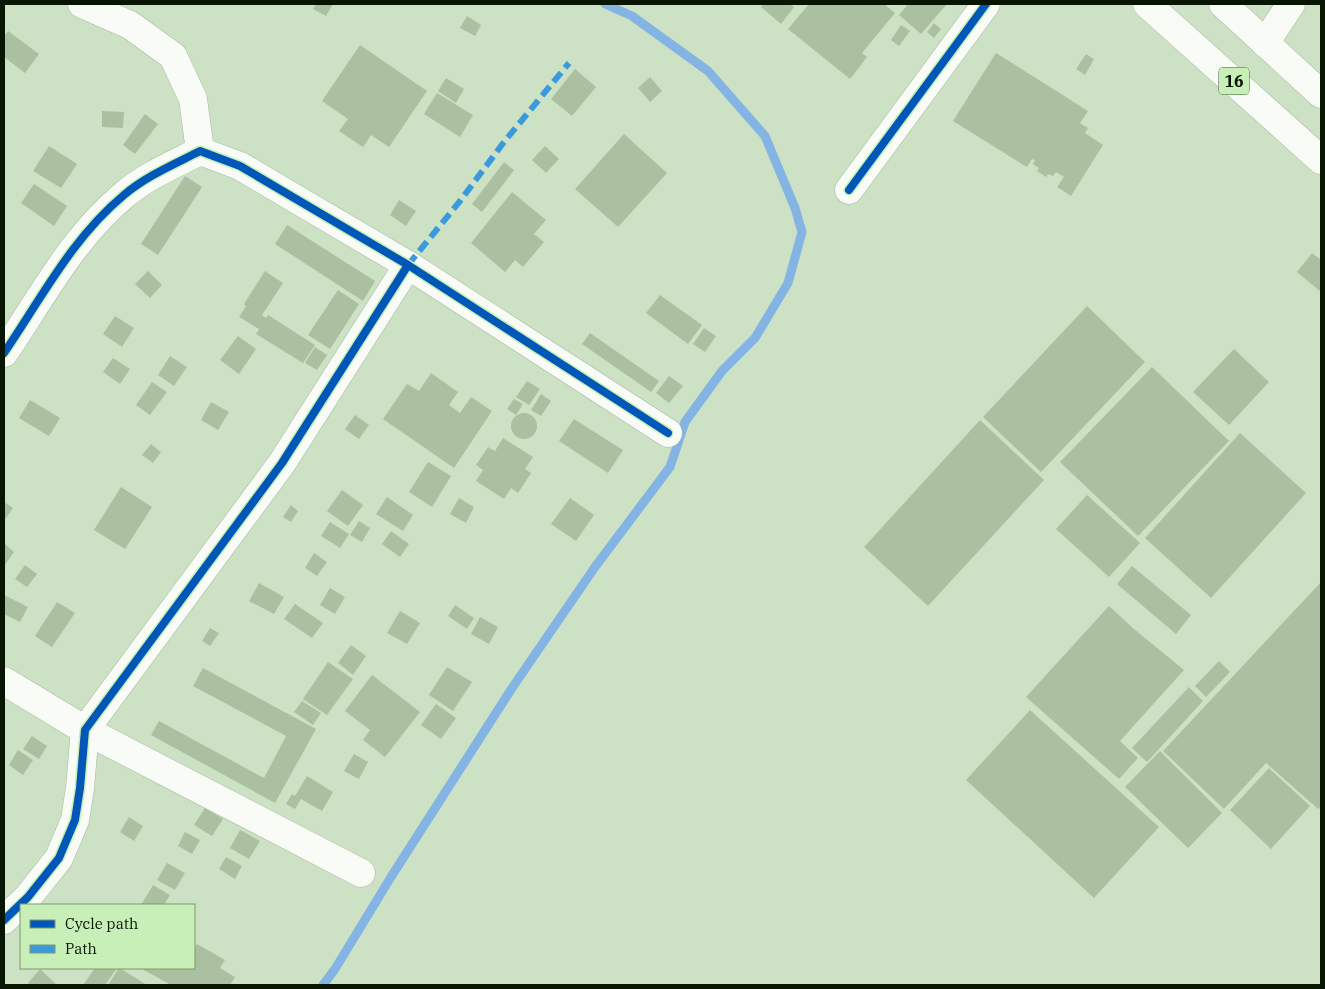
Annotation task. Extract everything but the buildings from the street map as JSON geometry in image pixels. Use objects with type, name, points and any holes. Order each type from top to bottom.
[{"type":"street","points":[[82,4],[130,25],[173,56],[193,99],[200,150]]},
{"type":"street","points":[[849,190],[986,4]]},
{"type":"street","name":"16","points":[[1147,4],[1321,160]]},
{"type":"street","points":[[1224,4],[1321,94]]},
{"type":"street","points":[[1265,43],[1291,4]]},
{"type":"street","points":[[200,150],[240,166],[408,265],[668,433]]},
{"type":"street","points":[[4,353],[86,232],[124,195],[154,175],[200,150]]},
{"type":"street","points":[[21,904],[59,858],[75,820],[85,730],[282,463],[408,265]]},
{"type":"street","points":[[4,681],[85,730],[362,873]]},
{"type":"street","points":[[4,920],[20,905]]},
{"type":"waterway","points":[[323,985],[335,969],[391,877],[512,688],[595,567],[670,467],[685,422],[722,371],[755,338],[788,283],[802,232],[795,208],[765,136],[708,71],[632,16],[605,4]]},
{"type":"marked path","points":[[408,265],[460,201],[504,142],[569,63]]},
{"type":"cycle path","points":[[849,190],[986,4]]},
{"type":"cycle path","points":[[4,353],[58,270],[105,212],[142,182],[200,151],[240,166],[408,265],[668,433]]},
{"type":"cycle path","points":[[21,904],[59,858],[75,820],[85,730],[282,463],[408,265]]},
{"type":"cycle path","points":[[4,920],[20,905]]}]
